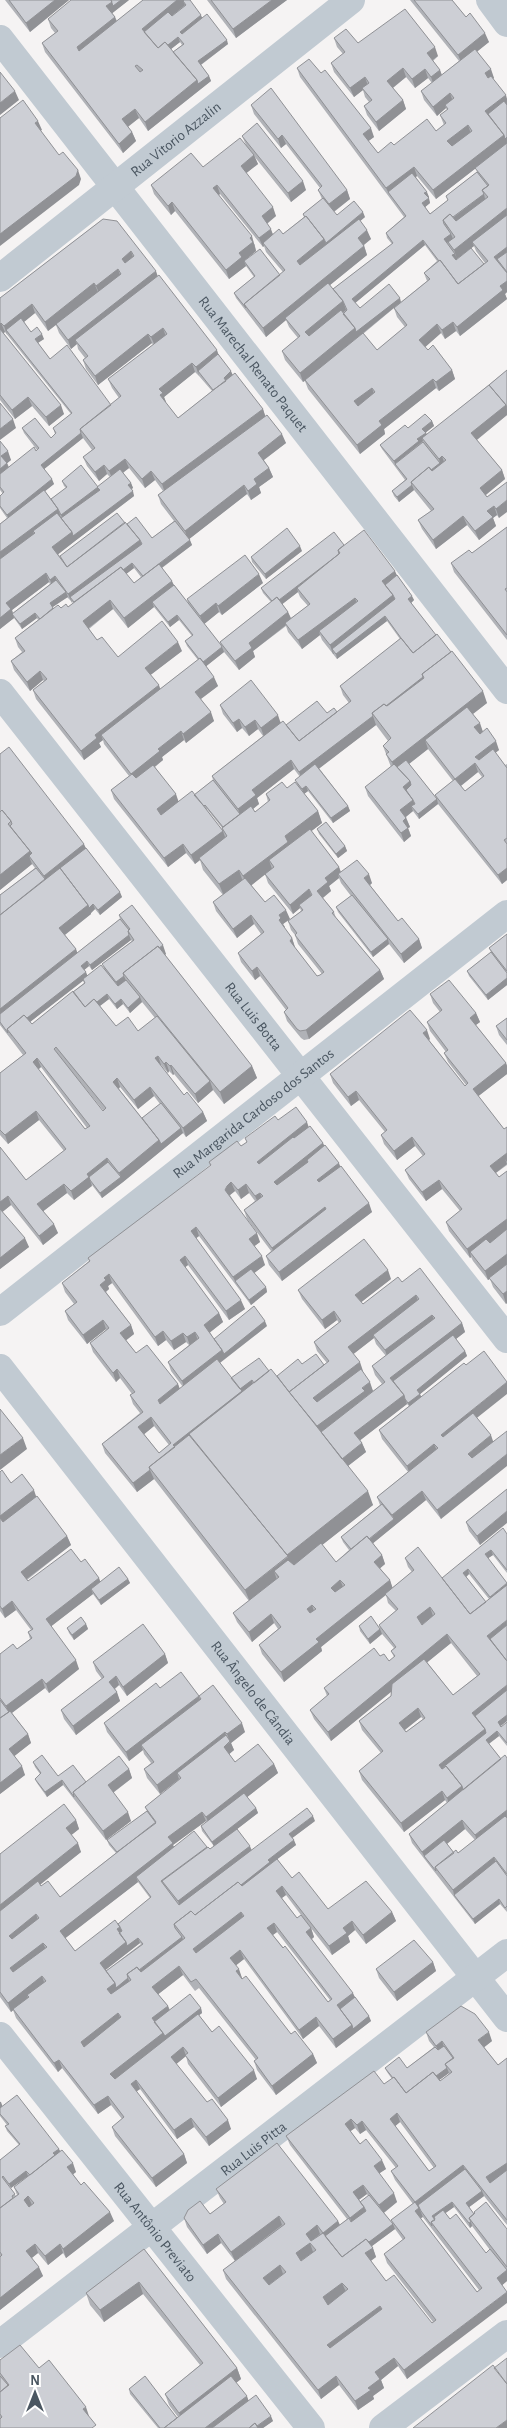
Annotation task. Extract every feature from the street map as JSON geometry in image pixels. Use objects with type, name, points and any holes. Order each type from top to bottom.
[{"type":"street","name":"Rua Vitorio Azzalin","points":[[0,278],[351,0]]},
{"type":"street","points":[[490,0],[507,23]]},
{"type":"street","name":"Rua Marechal Renato Paquet","points":[[0,39],[507,690]]},
{"type":"street","name":"Rua Luis Botta","points":[[0,693],[507,1339]]},
{"type":"street","name":"Rua Margarida Cardoso dos Santos","points":[[0,1312],[64,1264],[300,1075],[507,914]]},
{"type":"street","name":"Rua Ângelo de Cândia","points":[[0,1368],[507,2018]]},
{"type":"street","name":"Rua Luis Pitta","points":[[0,2344],[507,1953]]},
{"type":"street","name":"Rua Antônio Previato","points":[[0,2036],[311,2428]]},
{"type":"street","points":[[383,2428],[507,2334]]},
{"type":"building","points":[[9,0],[55,0],[26,23]]},
{"type":"building","points":[[71,0],[111,0],[112,2],[106,6],[115,17],[77,47],[79,51],[143,0],[177,0],[142,29],[158,48],[165,42],[197,80],[145,122],[135,109],[122,119],[132,132],[119,144],[42,43],[58,31],[48,19]],"holes":[[[137,65],[143,70],[140,72],[135,66]]]},
{"type":"building","points":[[111,0],[121,0],[113,6]]},
{"type":"building","points":[[184,0],[190,0],[201,15],[180,32],[182,34],[207,14],[227,40],[198,61],[209,76],[198,84],[197,80],[173,52],[184,44],[178,37],[168,45],[165,42],[158,48],[144,32],[168,12],[172,16],[186,5]]},
{"type":"building","points":[[211,0],[272,0],[233,29]]},
{"type":"building","points":[[414,0],[452,0],[466,17],[470,13],[485,33],[458,55]]},
{"type":"building","points":[[405,9],[435,47],[427,53],[440,70],[431,77],[425,69],[412,79],[403,68],[387,81],[403,100],[376,122],[364,106],[372,100],[362,88],[369,83],[365,77],[350,88],[331,63],[345,52],[334,38],[346,29],[358,43]]},
{"type":"building","points":[[475,49],[491,69],[485,73],[488,78],[491,76],[506,95],[485,111],[504,135],[433,190],[414,167],[386,188],[297,68],[309,59],[321,73],[325,70],[371,128],[363,134],[378,153],[391,142],[394,145],[427,119],[436,131],[446,123],[440,115],[448,109],[445,105],[454,98],[450,93],[433,107],[421,91]],"holes":[[[468,125],[472,131],[452,146],[447,141]]]},
{"type":"building","points":[[0,72],[15,91],[0,103]]},
{"type":"building","points":[[271,88],[347,190],[329,204],[318,190],[322,186],[282,135],[278,139],[251,105]]},
{"type":"building","points":[[23,100],[38,121],[35,123],[59,155],[63,152],[78,170],[76,176],[0,234],[0,118]]},
{"type":"building","points":[[504,101],[507,105],[507,137],[505,139],[488,114]]},
{"type":"building","points":[[257,123],[303,181],[288,193],[242,136]]},
{"type":"building","points":[[240,138],[254,155],[241,166],[273,207],[262,216],[271,229],[259,238],[217,185],[213,188],[252,236],[250,238],[253,242],[239,253],[242,257],[226,270],[172,202],[168,206],[151,185],[191,153],[203,167]]},
{"type":"building","points":[[507,143],[507,208],[454,250],[448,242],[455,237],[443,220],[450,214],[456,221],[488,197],[482,190],[489,185],[475,168]]},
{"type":"building","points":[[477,172],[488,186],[482,190],[484,194],[453,217],[450,214],[443,220],[451,234],[444,239],[455,254],[452,255],[456,260],[471,248],[484,264],[458,284],[423,240],[352,299],[360,308],[389,284],[400,298],[356,332],[355,328],[343,314],[347,310],[343,301],[333,289],[393,243],[386,233],[406,216],[388,192],[412,173],[427,192],[424,193],[429,198],[422,203],[430,214],[448,200],[446,196]]},
{"type":"building","points":[[323,198],[337,215],[354,201],[363,212],[326,243],[303,214]]},
{"type":"building","points":[[507,215],[507,247],[494,257],[507,273],[507,281],[500,286],[503,290],[457,327],[453,322],[442,330],[437,324],[419,340],[428,350],[433,345],[452,370],[436,382],[433,379],[379,421],[382,425],[357,445],[305,380],[363,333],[377,350],[407,325],[394,308],[430,279],[424,273],[440,260],[458,284],[488,261],[472,242]],"holes":[[[372,388],[375,392],[358,406],[354,401]]]},
{"type":"building","points":[[306,216],[324,239],[297,261],[300,265],[359,219],[367,230],[358,238],[364,246],[263,328],[244,304],[285,270],[263,243],[279,229],[283,234]]},
{"type":"building","points":[[103,219],[117,221],[156,271],[68,340],[56,324],[121,274],[118,269],[96,286],[94,283],[45,322],[32,304],[4,326],[0,324],[0,298]],"holes":[[[131,251],[134,256],[125,263],[122,259]]]},
{"type":"building","points":[[260,249],[280,275],[244,304],[246,308],[234,293],[255,276],[244,261]]},
{"type":"building","points":[[507,252],[507,272],[497,259]]},
{"type":"building","points":[[159,275],[217,350],[196,367],[192,363],[159,389],[163,393],[160,395],[178,418],[235,373],[263,409],[162,484],[151,471],[142,479],[125,459],[109,471],[104,465],[95,472],[83,457],[95,448],[80,429],[121,396],[108,379],[167,334],[163,328],[151,337],[148,334],[95,376],[83,360],[88,356],[75,340]]},
{"type":"building","points":[[328,283],[343,301],[305,332],[309,336],[341,310],[355,328],[300,373],[282,351],[300,336],[285,318]]},
{"type":"building","points":[[21,318],[31,332],[37,327],[42,334],[35,339],[50,359],[67,345],[111,405],[80,429],[81,433],[41,465],[52,479],[7,515],[0,506],[0,496],[4,492],[0,487],[0,474],[34,447],[36,451],[39,448],[22,428],[35,418],[51,438],[56,433],[53,428],[72,413],[6,330]]},
{"type":"building","points":[[0,329],[61,405],[46,417],[28,397],[12,410],[0,395]]},
{"type":"building","points":[[218,354],[231,371],[224,378],[226,381],[213,390],[198,371]]},
{"type":"building","points":[[507,370],[507,409],[506,405],[489,385]]},
{"type":"building","points":[[489,385],[506,405],[471,433],[502,470],[480,488],[487,497],[507,482],[507,500],[496,509],[494,506],[487,511],[493,517],[475,531],[463,516],[433,540],[418,520],[434,509],[411,482],[429,467],[432,471],[446,460],[442,456],[439,459],[422,438]]},
{"type":"building","points":[[0,403],[13,419],[0,429]]},
{"type":"building","points":[[425,414],[432,421],[422,429],[426,433],[394,461],[380,445],[405,425],[408,428]]},
{"type":"building","points":[[267,415],[282,434],[258,453],[269,468],[254,479],[257,484],[248,491],[244,485],[185,531],[158,495]]},
{"type":"building","points":[[0,441],[8,451],[1,456],[7,463],[0,469]]},
{"type":"building","points":[[423,442],[440,463],[431,470],[429,467],[411,482],[412,485],[397,497],[392,491],[407,479],[395,464]]},
{"type":"building","points":[[81,465],[98,487],[61,515],[51,499],[67,487],[62,481]]},
{"type":"building","points":[[120,469],[131,483],[128,485],[133,491],[73,536],[61,518],[100,490],[97,487]]},
{"type":"building","points":[[44,490],[58,509],[0,552],[0,524]]},
{"type":"building","points":[[57,513],[72,532],[52,547],[67,567],[125,522],[140,540],[68,594],[55,576],[50,580],[46,573],[6,603],[11,609],[0,618],[0,559],[35,533],[33,531]]},
{"type":"building","points":[[117,513],[125,523],[67,567],[60,556]]},
{"type":"building","points":[[136,517],[152,538],[175,521],[190,540],[143,576],[132,563],[123,570],[121,567],[74,602],[70,597],[142,544],[127,524]]},
{"type":"building","points":[[507,527],[507,588],[505,589],[507,592],[507,635],[451,563],[469,550],[472,553]]},
{"type":"building","points":[[287,528],[300,546],[265,574],[251,557]]},
{"type":"building","points":[[364,530],[395,571],[382,581],[393,595],[330,645],[319,631],[358,601],[355,598],[298,640],[285,623],[310,604],[297,588],[340,553],[338,550]]},
{"type":"building","points":[[334,532],[344,545],[338,550],[339,554],[279,600],[277,597],[272,601],[261,588]]},
{"type":"building","points":[[245,555],[259,574],[218,606],[216,603],[200,616],[187,599]]},
{"type":"building","points":[[159,564],[172,581],[124,618],[110,600],[83,621],[97,640],[102,637],[118,657],[162,621],[178,642],[145,668],[159,685],[95,735],[97,738],[81,751],[33,690],[47,679],[40,671],[27,682],[11,661],[25,651],[15,638],[58,605],[61,608],[66,604],[68,607],[121,567],[134,583]]},
{"type":"building","points":[[397,575],[412,596],[408,599],[436,635],[413,653],[385,616],[336,654],[332,649],[395,599],[385,585]]},
{"type":"building","points":[[56,580],[66,592],[50,603],[53,608],[40,619],[35,613],[20,624],[12,614]]},
{"type":"building","points":[[174,585],[222,647],[203,662],[185,641],[193,635],[177,615],[168,622],[152,602]]},
{"type":"building","points":[[277,597],[288,612],[249,643],[252,648],[235,661],[220,642]]},
{"type":"building","points":[[437,634],[451,652],[422,674],[423,677],[386,706],[384,704],[372,713],[373,716],[299,772],[291,760],[252,790],[256,795],[238,809],[212,776],[283,721],[299,741],[351,701],[340,686],[401,638],[413,653]]},
{"type":"building","points":[[452,651],[483,691],[392,762],[386,754],[389,752],[383,746],[391,738],[372,713],[384,704],[387,706],[424,678],[422,674]]},
{"type":"building","points":[[200,658],[214,677],[195,692],[211,712],[183,734],[181,731],[131,774],[101,735]]},
{"type":"building","points":[[251,680],[278,715],[261,728],[255,720],[245,727],[239,719],[233,723],[220,705]]},
{"type":"building","points":[[317,701],[327,713],[334,708],[337,712],[299,741],[286,725]]},
{"type":"building","points":[[467,707],[480,723],[474,727],[480,734],[487,728],[496,741],[475,757],[479,760],[493,749],[507,768],[507,838],[504,840],[507,844],[507,868],[498,875],[435,795],[455,779],[425,740]],"holes":[[[475,763],[484,776],[465,791],[455,779]]]},
{"type":"building","points":[[9,747],[84,844],[44,876],[29,856],[32,853],[10,826],[12,824],[11,821],[2,810],[0,812],[0,754]]},
{"type":"building","points":[[406,760],[437,799],[418,814],[411,806],[415,804],[406,790],[411,785],[410,781],[397,767]]},
{"type":"building","points":[[315,764],[348,806],[331,818],[306,786],[302,789],[295,780]]},
{"type":"building","points":[[394,764],[410,781],[403,787],[413,800],[400,810],[406,818],[403,821],[408,828],[401,833],[365,787]]},
{"type":"building","points":[[153,765],[176,794],[157,809],[161,815],[192,791],[223,831],[191,855],[183,844],[164,858],[111,790],[132,774],[136,778]]},
{"type":"building","points":[[213,780],[240,814],[223,827],[194,795]]},
{"type":"building","points":[[282,782],[287,788],[295,782],[318,811],[285,836],[288,842],[243,876],[239,870],[219,884],[199,858],[227,836],[222,828],[251,806],[255,812],[270,800],[266,794]]},
{"type":"building","points":[[2,810],[11,821],[8,824],[30,851],[0,875],[0,812]]},
{"type":"building","points":[[326,822],[345,846],[336,854],[317,829]]},
{"type":"building","points":[[310,829],[339,867],[325,878],[328,882],[317,891],[334,912],[332,913],[380,970],[306,1030],[300,1031],[284,1012],[288,1008],[257,967],[252,971],[238,953],[264,932],[251,915],[233,929],[213,902],[245,878],[265,902],[274,895],[286,910],[279,915],[281,918],[279,920],[292,938],[290,941],[317,976],[324,972],[295,935],[297,933],[288,921],[303,910],[299,905],[312,895],[309,889],[290,905],[265,874],[274,867],[269,860]]},
{"type":"building","points":[[86,848],[120,892],[98,910],[93,904],[89,908],[60,868]]},
{"type":"building","points":[[357,860],[369,874],[364,878],[398,921],[402,918],[419,939],[401,954],[338,874]]},
{"type":"building","points":[[36,868],[45,879],[0,915],[0,895]]},
{"type":"building","points":[[60,868],[88,905],[59,928],[76,949],[0,1009],[0,915]]},
{"type":"building","points":[[352,895],[388,939],[371,952],[336,907]]},
{"type":"building","points":[[132,905],[163,945],[159,948],[158,946],[123,973],[124,976],[116,982],[102,964],[134,940],[128,931],[130,929],[119,915]]},
{"type":"building","points":[[120,919],[129,930],[129,935],[90,965],[87,961],[81,966],[86,972],[27,1018],[24,1015],[7,1029],[8,1033],[0,1022],[0,1014]]},
{"type":"building","points":[[507,934],[507,971],[489,948]]},
{"type":"building","points":[[158,946],[252,1066],[220,1092],[123,973]]},
{"type":"building","points":[[491,952],[507,973],[507,978],[486,995],[467,971]]},
{"type":"building","points":[[101,965],[118,986],[126,980],[140,997],[128,1008],[121,999],[115,1004],[107,994],[97,1002],[94,999],[85,1007],[73,992],[85,983],[83,979]]},
{"type":"building","points":[[449,980],[476,1013],[470,1018],[506,1063],[473,1089],[504,1129],[507,1127],[507,1153],[490,1166],[499,1177],[507,1171],[507,1219],[467,1249],[446,1222],[462,1209],[439,1180],[422,1192],[405,1170],[425,1154],[412,1137],[394,1151],[381,1135],[387,1130],[356,1091],[348,1097],[330,1074],[410,1010],[427,1030],[423,1033],[465,1086],[468,1083],[444,1053],[448,1050],[427,1022],[442,1010],[430,994]]},
{"type":"building","points":[[73,991],[85,1007],[94,999],[116,1026],[128,1017],[138,1031],[157,1016],[210,1081],[195,1094],[171,1065],[166,1062],[164,1064],[158,1056],[155,1058],[184,1095],[187,1092],[203,1112],[183,1128],[150,1087],[134,1100],[117,1078],[113,1082],[159,1140],[119,1173],[107,1158],[87,1174],[89,1177],[71,1191],[64,1184],[37,1204],[54,1224],[39,1236],[8,1196],[0,1202],[0,1147],[26,1180],[66,1149],[36,1111],[5,1135],[0,1130],[0,1073],[26,1053],[7,1029],[24,1015],[32,1024]],"holes":[[[56,1047],[106,1108],[103,1111],[54,1049]],[[37,1058],[90,1126],[85,1129],[33,1062]]]},
{"type":"building","points":[[507,1018],[507,1040],[496,1026]]},
{"type":"building","points":[[161,1103],[181,1128],[161,1144],[142,1118]]},
{"type":"building","points":[[296,1107],[307,1122],[257,1162],[259,1164],[310,1126],[323,1143],[274,1182],[277,1185],[308,1162],[307,1160],[325,1145],[339,1163],[317,1180],[319,1182],[341,1166],[369,1203],[279,1272],[266,1256],[326,1209],[325,1207],[272,1248],[244,1210],[263,1196],[260,1193],[255,1196],[246,1184],[238,1190],[231,1182],[225,1190],[257,1233],[249,1239],[262,1256],[233,1277],[196,1227],[191,1231],[241,1300],[226,1311],[185,1256],[180,1260],[219,1313],[204,1325],[222,1350],[182,1381],[168,1362],[199,1338],[195,1332],[187,1337],[183,1333],[171,1341],[163,1331],[155,1337],[109,1274],[104,1278],[106,1280],[100,1285],[131,1325],[120,1333],[136,1353],[147,1345],[178,1384],[158,1400],[160,1404],[217,1359],[242,1391],[173,1445],[175,1447],[149,1467],[150,1470],[133,1483],[102,1444],[143,1412],[130,1395],[135,1392],[117,1369],[113,1373],[90,1343],[109,1328],[103,1320],[83,1335],[65,1311],[77,1302],[62,1283],[90,1261],[88,1258],[211,1165],[209,1162],[237,1141],[241,1146],[247,1142],[245,1138],[275,1116],[278,1120]],"holes":[[[151,1417],[171,1443],[159,1453],[138,1427]]]},
{"type":"building","points":[[108,1162],[121,1177],[100,1193],[89,1177]]},
{"type":"building","points":[[0,1209],[25,1238],[0,1258]]},
{"type":"building","points":[[507,1229],[507,1254],[485,1271],[470,1252],[486,1239],[490,1243]]},
{"type":"building","points":[[364,1239],[388,1270],[355,1295],[363,1304],[398,1277],[402,1282],[420,1268],[462,1323],[390,1378],[404,1395],[354,1433],[362,1443],[342,1459],[321,1432],[385,1382],[372,1366],[435,1318],[432,1315],[385,1350],[373,1335],[419,1299],[416,1295],[348,1347],[360,1362],[313,1398],[317,1402],[361,1369],[370,1382],[362,1388],[365,1391],[317,1426],[289,1392],[329,1361],[314,1342],[341,1321],[334,1311],[322,1320],[298,1290]]},
{"type":"building","points":[[507,1264],[507,1291],[503,1294],[489,1278]]},
{"type":"building","points":[[251,1269],[266,1287],[249,1300],[235,1281]]},
{"type":"building","points":[[254,1306],[265,1321],[224,1354],[214,1339]]},
{"type":"building","points":[[453,1335],[465,1351],[417,1390],[420,1394],[408,1403],[393,1381]]},
{"type":"building","points":[[484,1351],[507,1382],[441,1435],[443,1437],[473,1413],[491,1435],[468,1454],[472,1458],[507,1431],[507,1454],[437,1510],[422,1491],[392,1515],[377,1497],[438,1448],[434,1444],[407,1466],[379,1430],[464,1363],[466,1365]]},
{"type":"building","points":[[316,1354],[324,1365],[289,1392],[277,1376],[298,1359],[302,1364]]},
{"type":"building","points":[[259,1358],[269,1371],[254,1383],[252,1380],[240,1389],[231,1378]]},
{"type":"building","points":[[271,1369],[368,1491],[287,1555],[189,1434]]},
{"type":"building","points":[[0,1409],[23,1438],[0,1455]]},
{"type":"building","points":[[189,1435],[288,1556],[245,1590],[149,1467]]},
{"type":"building","points":[[2,1470],[11,1483],[22,1474],[34,1490],[0,1516],[0,1472]]},
{"type":"building","points":[[507,1489],[507,1511],[477,1536],[466,1522]]},
{"type":"building","points":[[37,1496],[67,1536],[21,1572],[28,1581],[71,1549],[81,1562],[85,1559],[99,1578],[46,1619],[76,1660],[46,1684],[42,1679],[6,1706],[0,1698],[0,1654],[13,1644],[17,1649],[32,1638],[28,1632],[33,1629],[12,1601],[2,1609],[0,1606],[0,1518],[3,1522]]},
{"type":"building","points":[[382,1504],[394,1519],[369,1539],[367,1536],[351,1549],[341,1537]]},
{"type":"building","points":[[503,1528],[507,1534],[507,1570],[491,1550],[485,1554],[507,1583],[490,1597],[468,1569],[463,1573],[486,1602],[470,1614],[442,1578]]},
{"type":"building","points":[[367,1536],[382,1555],[374,1562],[390,1580],[316,1639],[319,1642],[281,1672],[259,1645],[281,1627],[271,1614],[249,1632],[233,1613],[279,1577],[274,1571],[288,1560],[294,1565],[321,1543],[336,1562]],"holes":[[[340,1580],[345,1585],[335,1592],[331,1588]],[[312,1605],[316,1609],[310,1613],[307,1609]]]},
{"type":"building","points":[[418,1547],[470,1614],[507,1585],[507,1620],[487,1636],[507,1661],[507,1685],[472,1713],[485,1729],[439,1765],[442,1769],[446,1766],[462,1786],[447,1798],[442,1791],[401,1823],[359,1771],[383,1751],[359,1721],[391,1696],[392,1684],[424,1659],[453,1695],[480,1674],[447,1634],[328,1732],[310,1710],[329,1694],[324,1688],[374,1648],[380,1656],[384,1654],[389,1661],[395,1656],[391,1651],[396,1647],[379,1625],[398,1609],[385,1594],[414,1570],[405,1558]],"holes":[[[430,1607],[435,1614],[422,1625],[417,1617]],[[418,1708],[425,1718],[406,1732],[399,1723]]]},
{"type":"building","points":[[119,1567],[128,1579],[99,1600],[91,1589]]},
{"type":"building","points":[[371,1616],[380,1629],[368,1639],[359,1626]]},
{"type":"building","points":[[81,1617],[86,1624],[72,1635],[67,1628]]},
{"type":"building","points":[[143,1624],[165,1654],[123,1687],[116,1676],[109,1682],[117,1692],[73,1726],[61,1710],[104,1677],[93,1662]]},
{"type":"building","points":[[507,1625],[507,1661],[490,1639]]},
{"type":"building","points":[[181,1672],[199,1696],[126,1752],[104,1723],[156,1683],[160,1688]]},
{"type":"building","points":[[213,1685],[242,1723],[227,1734],[225,1732],[157,1785],[144,1769],[154,1762],[141,1745],[201,1699],[199,1696]]},
{"type":"building","points":[[507,1690],[507,1715],[498,1722],[501,1727],[507,1722],[507,1743],[497,1731],[486,1740],[501,1759],[463,1790],[446,1766],[442,1768],[486,1733],[475,1716]]},
{"type":"building","points":[[0,1700],[9,1712],[0,1718]]},
{"type":"building","points":[[10,1711],[28,1734],[9,1749],[22,1766],[0,1783],[0,1718]]},
{"type":"building","points":[[226,1735],[230,1741],[224,1747],[235,1762],[258,1744],[274,1764],[206,1817],[202,1812],[168,1837],[173,1843],[60,1931],[75,1951],[115,1920],[120,1927],[117,1929],[126,1942],[100,1963],[115,1983],[107,1989],[111,1994],[131,1980],[127,1974],[137,1967],[141,1972],[185,1938],[174,1924],[191,1911],[195,1915],[238,1882],[242,1886],[277,1859],[292,1878],[299,1872],[328,1909],[366,1881],[392,1912],[363,1935],[352,1921],[343,1928],[347,1933],[329,1946],[282,1886],[276,1891],[297,1918],[301,1915],[311,1928],[306,1932],[353,1993],[337,2005],[352,2025],[333,2039],[316,2017],[299,2030],[240,1950],[230,1958],[239,1969],[236,1971],[242,1979],[246,1976],[291,2034],[295,2031],[313,2054],[272,2086],[254,2061],[258,2058],[196,1979],[191,1982],[179,1966],[152,1987],[168,2006],[152,2018],[163,2033],[110,2074],[115,2079],[198,2014],[212,2032],[219,2026],[254,2070],[218,2098],[185,2055],[188,2053],[183,2047],[171,2057],[207,2102],[212,2099],[228,2120],[206,2137],[191,2118],[174,2130],[136,2080],[131,2084],[184,2154],[152,2178],[112,2127],[124,2117],[108,2096],[94,2105],[59,2060],[54,2063],[13,2009],[29,1997],[27,1995],[46,1981],[42,1976],[8,2003],[0,1992],[0,1911],[38,1881],[41,1886],[48,1881],[60,1897],[156,1822],[145,1807],[181,1778],[177,1773]],"holes":[[[241,1912],[244,1916],[196,1953],[193,1949]],[[36,1914],[39,1918],[12,1939],[9,1936]],[[274,1923],[332,1999],[328,2002],[285,1946],[283,1948],[267,1928]],[[43,1943],[47,1947],[13,1972],[10,1968]],[[118,2013],[121,2017],[84,2047],[81,2042]]]},
{"type":"building","points":[[42,1755],[58,1776],[73,1765],[86,1782],[73,1792],[74,1797],[62,1780],[45,1792],[35,1779],[41,1773],[33,1762]]},
{"type":"building","points":[[505,1755],[507,1758],[507,1810],[475,1835],[462,1820],[422,1852],[409,1834]]},
{"type":"building","points":[[119,1756],[129,1769],[108,1785],[128,1812],[103,1831],[73,1792]]},
{"type":"building","points":[[244,1793],[256,1808],[212,1842],[201,1826]]},
{"type":"building","points":[[64,1804],[76,1820],[66,1828],[78,1843],[0,1905],[0,1854]]},
{"type":"building","points":[[307,1808],[313,1816],[289,1834],[294,1840],[268,1860],[270,1862],[241,1885],[238,1882],[195,1915],[191,1911],[174,1924],[182,1937],[139,1970],[137,1967],[127,1974],[128,1978],[116,1988],[115,1983],[106,1971],[143,1944],[138,1938],[127,1946],[119,1933],[122,1931],[118,1924],[151,1897],[136,1877],[194,1831],[207,1847],[161,1881],[179,1905]]},
{"type":"building","points":[[147,1811],[156,1823],[117,1852],[107,1840]]},
{"type":"building","points":[[505,1816],[507,1818],[507,1874],[494,1857],[453,1890],[435,1867],[456,1850],[458,1853]]},
{"type":"building","points":[[237,1829],[250,1846],[178,1901],[162,1881],[208,1847],[210,1849]]},
{"type":"building","points":[[444,1840],[454,1853],[435,1867],[436,1871],[424,1856]]},
{"type":"building","points":[[496,1861],[507,1876],[507,1906],[505,1908],[499,1899],[473,1919],[454,1895]]},
{"type":"building","points":[[414,1940],[433,1962],[394,1992],[376,1969]]},
{"type":"building","points":[[190,1994],[201,2008],[165,2036],[154,2022]]},
{"type":"building","points":[[355,1997],[369,2016],[353,2029],[340,2009]]},
{"type":"building","points":[[461,2006],[475,2014],[489,2032],[478,2040],[498,2065],[507,2058],[507,2163],[486,2177],[490,2183],[507,2170],[507,2220],[463,2165],[415,2202],[391,2171],[398,2166],[362,2121],[357,2125],[351,2119],[345,2124],[360,2144],[366,2139],[382,2160],[374,2166],[394,2193],[379,2205],[363,2185],[353,2192],[364,2207],[350,2218],[286,2136],[374,2071],[384,2084],[394,2077],[406,2093],[433,2072],[440,2081],[452,2072],[445,2064],[454,2058],[442,2041],[436,2046],[426,2032]],"holes":[[[397,2113],[436,2166],[429,2171],[390,2119]]]},
{"type":"building","points":[[444,2046],[453,2058],[445,2064],[447,2068],[436,2076],[433,2072],[406,2093],[385,2068],[399,2057],[407,2068],[435,2047],[438,2050]]},
{"type":"building","points":[[17,2095],[59,2149],[53,2153],[55,2155],[30,2175],[26,2171],[9,2184],[2,2177],[15,2194],[12,2196],[13,2198],[0,2208],[0,2160],[20,2144],[5,2126],[9,2124],[0,2114],[0,2108]]},
{"type":"building","points":[[277,2143],[338,2221],[323,2233],[342,2257],[366,2239],[373,2248],[365,2253],[386,2281],[394,2275],[432,2323],[436,2320],[384,2254],[405,2238],[391,2220],[415,2202],[419,2208],[415,2211],[477,2292],[482,2288],[431,2222],[443,2210],[450,2219],[456,2214],[486,2253],[490,2249],[507,2270],[497,2278],[507,2292],[404,2370],[394,2358],[375,2372],[380,2379],[368,2388],[371,2390],[355,2401],[336,2376],[318,2390],[223,2270],[285,2224],[279,2216],[231,2252],[218,2234],[203,2245],[184,2218],[188,2210],[200,2201],[210,2214],[226,2202],[216,2189]],"holes":[[[317,2225],[323,2233],[311,2241],[306,2234]],[[310,2243],[316,2250],[301,2261],[296,2253]],[[280,2265],[286,2272],[269,2285],[263,2278]],[[342,2283],[348,2289],[328,2305],[323,2297]],[[380,2306],[382,2309],[330,2348],[327,2345]]]},
{"type":"building","points":[[62,2150],[73,2163],[67,2167],[81,2185],[84,2182],[110,2212],[63,2249],[60,2244],[45,2256],[35,2244],[26,2251],[39,2267],[0,2298],[0,2257],[2,2255],[0,2252],[0,2208],[19,2194],[14,2187]],"holes":[[[28,2196],[34,2203],[29,2207],[24,2200]]]},
{"type":"building","points":[[465,2169],[482,2191],[466,2203],[474,2214],[469,2218],[471,2222],[469,2223],[452,2202],[432,2216],[435,2220],[431,2222],[432,2226],[418,2205]]},
{"type":"building","points":[[369,2195],[393,2224],[369,2242],[366,2239],[342,2257],[325,2236],[349,2218],[351,2222],[366,2211],[360,2202]]},
{"type":"building","points":[[486,2202],[507,2229],[507,2267],[469,2218]]},
{"type":"building","points":[[144,2249],[237,2368],[179,2413],[165,2394],[203,2363],[139,2282],[100,2310],[86,2293]]},
{"type":"building","points":[[20,2345],[39,2368],[49,2360],[86,2407],[83,2409],[96,2425],[92,2428],[0,2428],[0,2419],[2,2417],[0,2414],[0,2392],[9,2385],[0,2373],[0,2360]]},
{"type":"building","points":[[507,2358],[507,2384],[494,2368]]},
{"type":"building","points":[[493,2365],[507,2384],[507,2420],[496,2428],[413,2428]]},
{"type":"building","points":[[0,2376],[8,2385],[0,2392]]},
{"type":"building","points":[[145,2376],[177,2418],[164,2428],[160,2428],[129,2389]]},
{"type":"building","points":[[231,2376],[247,2396],[205,2428],[164,2428]]},
{"type":"building","points":[[256,2395],[271,2416],[257,2426],[255,2423],[249,2428],[212,2428]]},
{"type":"building","points":[[255,2423],[258,2428],[249,2428]]}]
